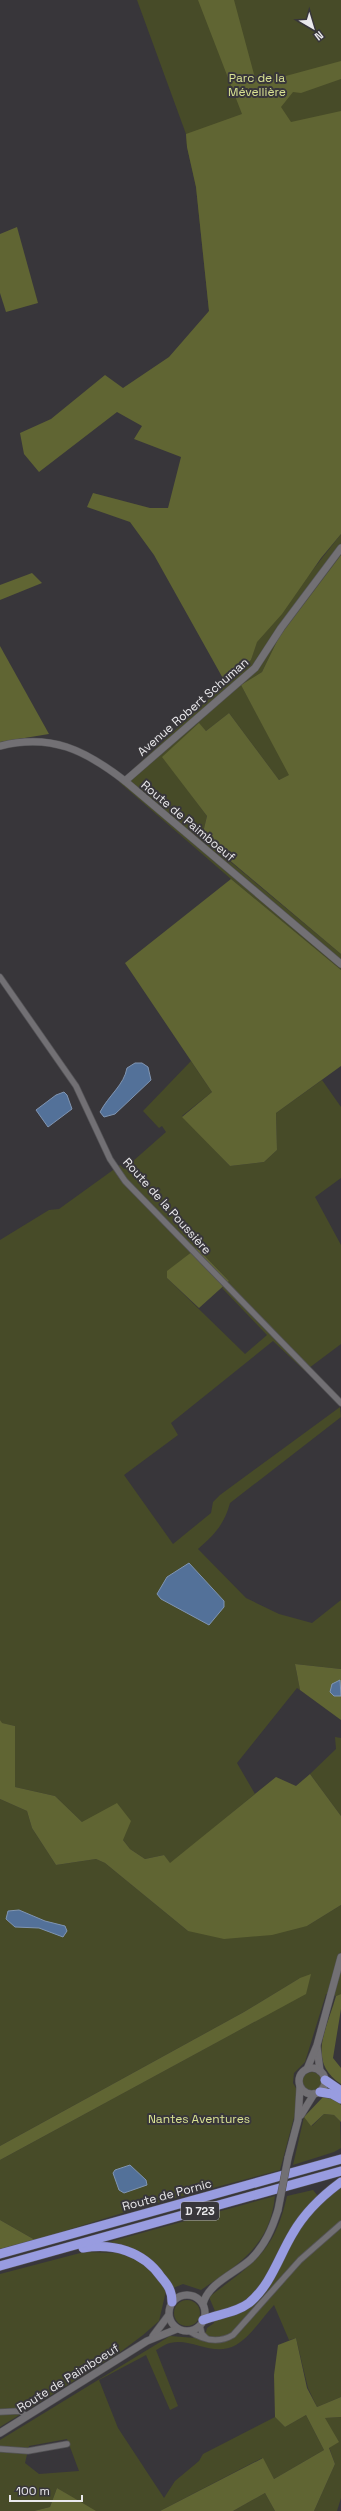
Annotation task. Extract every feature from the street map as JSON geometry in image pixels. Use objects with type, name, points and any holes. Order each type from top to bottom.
[{"type":"highway","points":[[325,2080],[341,2091]]},
{"type":"highway","points":[[317,2093],[332,2094],[341,2099]]},
{"type":"highway","points":[[292,2173],[301,2167],[341,2153]]},
{"type":"highway","name":"Route de Pornic","points":[[0,2254],[341,2159]]},
{"type":"highway","name":"Route de Pornic","points":[[0,2266],[341,2171]]},
{"type":"highway","points":[[201,2323],[238,2309],[255,2298],[267,2282],[302,2219],[318,2200],[341,2182]]},
{"type":"highway","points":[[59,2250],[70,2251],[107,2246],[136,2254],[159,2273],[171,2291],[172,2302]]},
{"type":"street","name":"Avenue Robert Schuman","points":[[125,781],[255,668],[280,628],[341,548]]},
{"type":"street","name":"Route de Paimboeuf","points":[[0,746],[15,742],[42,742],[64,746],[95,759],[125,781],[341,964]]},
{"type":"street","name":"Route de la Poussière","points":[[0,977],[76,1086],[116,1169],[252,1313],[341,1403]]},
{"type":"street","points":[[208,2339],[202,2334],[201,2323],[204,2297],[258,2251],[270,2234],[278,2210],[288,2158],[298,2120],[300,2087],[299,2076],[307,2069],[317,2045],[341,1957]]},
{"type":"street","points":[[298,2120],[325,2080],[320,2071],[317,2045]]},
{"type":"street","points":[[307,2069],[320,2071]]},
{"type":"street","points":[[300,2087],[307,2094],[317,2093]]},
{"type":"street","points":[[217,2285],[192,2295],[182,2295],[172,2302],[168,2316],[171,2323],[177,2329],[189,2331],[202,2338],[221,2340],[232,2335],[300,2260],[341,2224]]},
{"type":"street","points":[[192,2295],[203,2304]]},
{"type":"street","name":"Route de Paimboeuf","points":[[147,2341],[162,2327],[168,2316]]},
{"type":"street","points":[[189,2331],[201,2323]]},
{"type":"street","name":"Route de Paimboeuf","points":[[0,2433],[147,2341],[177,2329]]},
{"type":"street","points":[[0,2412],[20,2411],[27,2416]]},
{"type":"street","points":[[0,2449],[28,2451],[67,2444]]},
{"type":"green space","name":"Parc de la Mévellière","points":[[137,0],[341,0],[341,305],[205,319],[209,311],[196,187],[187,147],[186,134]]},
{"type":"green space","points":[[198,0],[234,0],[255,78],[271,80],[341,61],[341,79],[301,93],[293,92],[281,107],[291,122],[341,111],[341,534],[321,558],[282,614],[257,642],[251,660],[225,682],[154,555],[130,522],[87,507],[93,493],[150,508],[168,508],[181,457],[134,439],[142,426],[117,412],[39,472],[24,454],[20,433],[51,419],[105,375],[123,388],[169,357],[209,311],[196,187],[187,147],[186,134],[242,114]]},
{"type":"green space","points":[[17,227],[38,303],[6,312],[0,293],[0,234]]},
{"type":"green space","points":[[341,534],[341,555],[279,637],[262,672],[241,685],[290,775],[279,780],[229,713],[206,731],[199,724],[163,757],[207,816],[202,838],[341,954],[341,970],[231,879],[119,782],[251,660],[256,642]]},
{"type":"green space","points":[[341,555],[341,954],[202,837],[207,816],[162,757],[199,723],[206,731],[229,713],[279,780],[289,775],[241,685],[262,672],[279,637]]},
{"type":"green space","points":[[32,573],[42,583],[0,600],[0,585]]},
{"type":"green space","points":[[0,646],[49,734],[0,742]]},
{"type":"green space","points":[[231,879],[341,970],[341,1066],[276,1113],[277,1150],[264,1162],[230,1166],[182,1117],[212,1092],[125,963]]},
{"type":"green space","points":[[191,1061],[212,1092],[182,1116],[230,1166],[264,1162],[277,1150],[276,1113],[322,1080],[341,1107],[341,1178],[315,1197],[341,1245],[341,1344],[305,1371],[273,1341],[171,1423],[178,1435],[124,1475],[173,1544],[211,1513],[213,1502],[220,1495],[340,1407],[341,1417],[230,1503],[225,1518],[218,1529],[198,1549],[246,1598],[279,1614],[312,1623],[341,1600],[341,1669],[295,1664],[300,1690],[297,1688],[237,1763],[255,1794],[170,1864],[164,1855],[145,1859],[130,1849],[123,1840],[82,1822],[55,1796],[15,1787],[15,1726],[1,1723],[0,1720],[0,1240],[49,1210],[59,1209],[120,1165],[124,1169],[166,1132],[162,1126],[159,1128],[143,1111]],"holes":[[[197,1248],[229,1281],[222,1288],[267,1335],[245,1354],[167,1278]]]},
{"type":"green space","points":[[197,1248],[229,1281],[199,1308],[167,1278],[167,1271]]},
{"type":"green space","points":[[295,1664],[341,1669],[341,1720],[300,1690]]},
{"type":"green space","points":[[0,1720],[2,1723],[15,1726],[15,1787],[55,1796],[82,1822],[117,1803],[131,1821],[123,1840],[130,1849],[145,1859],[164,1855],[170,1863],[276,1777],[296,1786],[310,1774],[341,1816],[341,1905],[307,1926],[272,1935],[224,1939],[188,1931],[105,1863],[96,1859],[56,1865],[32,1828],[27,1811],[0,1799]]},
{"type":"green space","points":[[335,1737],[341,1738],[341,1816],[310,1774],[336,1749]]},
{"type":"green space","name":"Nantes Aventures","points":[[0,1799],[27,1811],[32,1828],[56,1865],[96,1859],[105,1863],[188,1931],[307,1926],[341,1905],[341,1994],[336,1996],[326,1994],[305,2062],[294,2073],[293,2083],[300,2095],[280,2170],[142,2207],[35,2240],[0,2220],[0,2160],[265,2016],[300,1978],[244,2012],[0,2146]]},
{"type":"green space","points":[[311,1974],[306,1994],[0,2160],[0,2146],[244,2012],[300,1978]]},
{"type":"green space","points":[[341,1994],[341,2009],[333,2058],[341,2068],[341,2084],[330,2075],[324,2065],[322,2044],[324,2032],[336,1996]]},
{"type":"green space","points":[[312,2072],[319,2075],[322,2082],[319,2089],[312,2092],[305,2089],[302,2082],[305,2075]]},
{"type":"green space","points":[[323,2097],[336,2100],[341,2105],[341,2122],[334,2115],[324,2114],[311,2126],[304,2117]]},
{"type":"green space","points":[[324,2114],[334,2115],[340,2121],[341,2148],[334,2152],[293,2165],[304,2117],[312,2126]]},
{"type":"green space","points":[[341,2185],[341,2397],[317,2407],[308,2388],[296,2338],[289,2340],[274,2305],[247,2337],[236,2345],[219,2349],[178,2342],[164,2345],[156,2350],[178,2406],[170,2410],[146,2355],[99,2380],[118,2428],[164,2498],[175,2481],[199,2461],[203,2454],[275,2417],[285,2427],[306,2415],[324,2450],[274,2479],[262,2458],[160,2511],[94,2511],[57,2488],[50,2507],[34,2511],[0,2511],[0,2440],[170,2336],[195,2338],[206,2332],[207,2328],[214,2323],[215,2311],[209,2297],[249,2266],[268,2245],[282,2216],[287,2196],[313,2190],[322,2201]],"holes":[[[67,2439],[79,2471],[39,2474],[25,2463],[29,2446]]]},
{"type":"green space","points":[[275,2196],[272,2213],[267,2228],[259,2241],[240,2262],[201,2290],[183,2284],[166,2291],[159,2321],[143,2335],[119,2353],[0,2427],[0,2274],[84,2252],[119,2253],[120,2245],[109,2242]]},
{"type":"green space","points":[[0,2220],[35,2240],[0,2249]]},
{"type":"green space","points":[[187,2300],[196,2304],[200,2313],[196,2322],[187,2326],[178,2322],[174,2313],[178,2304]]},
{"type":"green space","points":[[296,2338],[307,2388],[317,2407],[341,2397],[341,2417],[325,2418],[339,2442],[329,2448],[335,2464],[314,2511],[275,2511],[265,2493],[233,2511],[160,2511],[263,2458],[274,2479],[324,2450],[306,2415],[285,2427],[275,2417],[274,2375],[278,2345]]},
{"type":"green space","points":[[341,2417],[341,2498],[337,2511],[314,2511],[335,2464],[329,2447],[325,2418]]},
{"type":"green space","points":[[57,2488],[96,2511],[34,2511],[50,2507]]},
{"type":"green space","points":[[265,2493],[275,2511],[233,2511]]},
{"type":"water","points":[[135,1063],[142,1063],[148,1067],[151,1080],[115,1114],[104,1117],[100,1112],[120,1085],[127,1068]]},
{"type":"water","points":[[64,1092],[67,1095],[72,1109],[48,1127],[36,1110],[56,1095]]},
{"type":"water","points":[[189,1563],[224,1601],[224,1607],[209,1625],[161,1599],[157,1594],[167,1577]]},
{"type":"water","points":[[340,1680],[341,1696],[334,1696],[330,1692],[332,1684]]},
{"type":"water","points":[[19,1910],[45,1921],[65,1926],[67,1931],[63,1937],[39,1928],[15,1927],[6,1919],[8,1911]]},
{"type":"water","points":[[130,2165],[146,2180],[147,2185],[124,2193],[119,2190],[113,2173],[115,2170]]}]
